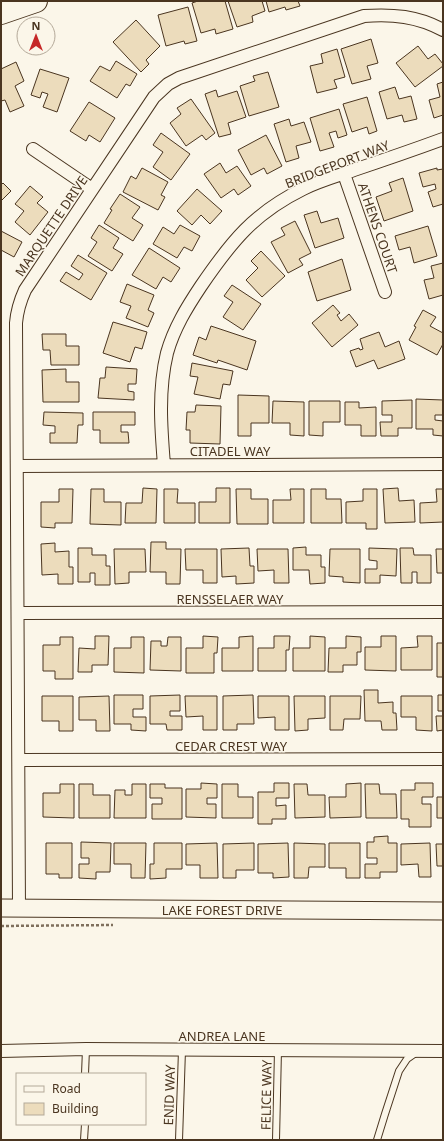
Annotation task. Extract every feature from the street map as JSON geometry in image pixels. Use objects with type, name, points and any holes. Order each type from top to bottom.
[{"type":"highway","points":[[1,13],[36,1]]},
{"type":"street","name":"MARQUETTE DRIVE","points":[[19,908],[16,323],[20,299],[154,98],[168,84],[179,78],[364,16],[385,14],[405,16],[443,29]]},
{"type":"street","name":"BRIDGEPORT WAY","points":[[164,465],[161,430],[161,395],[167,353],[174,332],[184,312],[220,257],[239,234],[279,202],[304,189],[443,139]]},
{"type":"street","points":[[33,149],[92,189]]},
{"type":"street","name":"ATHENS COURT","points":[[344,174],[385,292]]},
{"type":"street","name":"CITADEL WAY","points":[[17,466],[443,464]]},
{"type":"street","name":"RENSSELAER WAY","points":[[18,614],[443,612]]},
{"type":"street","name":"CEDAR CREST WAY","points":[[19,760],[443,759]]},
{"type":"street","name":"LAKE FOREST DRIVE","points":[[1,908],[443,911]]},
{"type":"street","name":"ANDREA LANE","points":[[1,1051],[86,1049],[443,1051]]},
{"type":"lane","points":[[85,1073],[86,1049]]},
{"type":"lane","name":"ENID WAY","points":[[179,1140],[182,1050]]},
{"type":"lane","name":"FELICE WAY","points":[[276,1140],[278,1050]]},
{"type":"lane","points":[[378,1140],[382,1121],[399,1071],[407,1059],[419,1051]]},
{"type":"lane","points":[[84,1140],[85,1125]]},
{"type":"building","points":[[198,1],[225,1],[233,29],[216,34],[215,29],[201,33],[192,3]]},
{"type":"building","points":[[228,1],[262,1],[265,11],[252,16],[253,22],[237,27]]},
{"type":"building","points":[[266,1],[298,1],[300,6],[286,10],[285,7],[269,12]]},
{"type":"building","points":[[188,7],[197,41],[185,44],[184,41],[166,46],[158,15]]},
{"type":"building","points":[[136,20],[160,46],[146,60],[149,64],[141,72],[113,42]]},
{"type":"building","points":[[371,39],[378,63],[367,66],[371,79],[352,84],[341,49]]},
{"type":"building","points":[[418,46],[428,59],[435,54],[443,66],[415,87],[396,63]]},
{"type":"building","points":[[337,49],[345,77],[334,80],[337,88],[317,93],[310,66],[323,63],[321,54]]},
{"type":"building","points":[[116,61],[137,74],[130,86],[126,84],[117,98],[90,81],[100,66],[110,71]]},
{"type":"building","points":[[16,62],[24,81],[15,86],[24,106],[10,112],[5,100],[1,101],[1,69]]},
{"type":"building","points":[[40,69],[69,78],[57,112],[43,107],[48,94],[42,92],[40,98],[31,95]]},
{"type":"building","points":[[268,72],[279,107],[249,116],[240,86],[255,81],[253,76]]},
{"type":"building","points":[[443,82],[443,115],[434,118],[429,100],[440,97],[437,84]]},
{"type":"building","points":[[395,87],[399,99],[411,96],[417,119],[404,122],[402,115],[387,119],[379,92]]},
{"type":"building","points":[[216,90],[218,97],[237,91],[246,117],[228,123],[231,134],[219,137],[205,94]]},
{"type":"building","points":[[367,97],[377,131],[369,134],[367,127],[352,132],[343,104]]},
{"type":"building","points":[[191,99],[215,133],[206,140],[202,135],[186,146],[170,123],[181,114],[177,108]]},
{"type":"building","points":[[89,102],[115,118],[100,142],[89,135],[86,141],[70,131]]},
{"type":"building","points":[[339,109],[347,135],[338,138],[336,131],[329,133],[334,147],[320,151],[310,118]]},
{"type":"building","points":[[289,119],[291,126],[304,122],[311,142],[296,146],[299,158],[286,162],[274,124]]},
{"type":"building","points":[[161,133],[190,154],[171,180],[153,167],[163,152],[153,145]]},
{"type":"building","points":[[266,135],[282,166],[267,174],[264,168],[251,175],[238,150]]},
{"type":"building","points":[[220,163],[226,173],[237,166],[251,186],[238,195],[234,189],[221,198],[204,174]]},
{"type":"building","points":[[142,168],[168,182],[161,195],[165,197],[158,210],[123,192],[131,176],[136,179]]},
{"type":"building","points":[[437,168],[437,170],[443,169],[443,204],[433,207],[428,192],[436,189],[435,184],[423,187],[419,173]]},
{"type":"building","points":[[403,178],[413,211],[384,221],[376,197],[392,191],[389,183]]},
{"type":"building","points":[[3,183],[11,191],[1,201],[1,185]]},
{"type":"building","points":[[30,186],[43,197],[37,203],[48,212],[30,235],[15,222],[24,211],[15,204]]},
{"type":"building","points":[[197,189],[222,211],[210,224],[201,215],[192,225],[177,211]]},
{"type":"building","points":[[120,194],[140,207],[132,218],[143,225],[133,241],[104,223],[112,210],[110,209]]},
{"type":"building","points":[[317,211],[321,223],[338,218],[344,238],[315,248],[304,215]]},
{"type":"building","points":[[295,221],[311,253],[299,259],[303,265],[288,273],[271,242],[285,235],[281,228]]},
{"type":"building","points":[[99,225],[119,238],[113,248],[123,254],[112,271],[88,256],[97,242],[91,238]]},
{"type":"building","points":[[180,225],[200,236],[192,251],[184,247],[177,258],[153,244],[163,227],[174,234]]},
{"type":"building","points":[[428,226],[437,256],[414,263],[410,247],[399,250],[395,236]]},
{"type":"building","points":[[1,231],[22,242],[14,257],[1,250]]},
{"type":"building","points":[[149,248],[180,268],[171,282],[163,277],[156,289],[132,275]]},
{"type":"building","points":[[261,251],[285,276],[262,297],[246,280],[258,268],[251,261]]},
{"type":"building","points":[[78,255],[107,273],[91,300],[60,281],[66,272],[79,280],[83,274],[71,266]]},
{"type":"building","points":[[342,259],[351,290],[317,301],[308,272]]},
{"type":"building","points":[[443,263],[443,295],[429,299],[424,280],[434,278],[431,266]]},
{"type":"building","points":[[127,284],[154,295],[148,310],[154,313],[148,327],[126,318],[131,306],[120,302]]},
{"type":"building","points":[[232,285],[261,304],[243,330],[223,317],[233,302],[224,296]]},
{"type":"building","points":[[333,305],[340,313],[337,315],[341,321],[349,314],[358,325],[332,347],[312,323]]},
{"type":"building","points":[[423,310],[436,317],[430,326],[443,333],[443,344],[437,355],[409,340],[416,327],[414,326]]},
{"type":"building","points":[[113,322],[147,332],[142,349],[135,347],[130,362],[103,353]]},
{"type":"building","points":[[211,326],[256,341],[247,370],[218,360],[217,363],[193,355],[199,337],[206,340]]},
{"type":"building","points":[[379,332],[385,347],[399,341],[405,359],[378,369],[374,360],[356,367],[350,351],[359,348],[360,350],[363,349],[360,339]]},
{"type":"building","points":[[42,334],[66,334],[66,346],[79,346],[79,365],[51,365],[50,350],[43,350]]},
{"type":"building","points":[[192,363],[233,371],[230,385],[223,384],[220,399],[194,394],[198,377],[190,376]]},
{"type":"building","points":[[106,367],[137,369],[136,384],[128,384],[128,391],[134,392],[134,400],[98,398],[100,378],[105,378]]},
{"type":"building","points":[[66,369],[66,382],[79,382],[79,402],[43,402],[42,370]]},
{"type":"building","points":[[238,395],[269,396],[269,423],[251,423],[251,436],[238,436]]},
{"type":"building","points":[[416,399],[443,400],[443,415],[435,415],[435,420],[443,421],[443,436],[433,435],[433,429],[416,429]]},
{"type":"building","points":[[412,400],[412,428],[398,428],[398,436],[381,436],[380,422],[392,422],[392,415],[382,415],[382,401]]},
{"type":"building","points":[[273,401],[304,402],[304,436],[290,435],[290,423],[272,423]]},
{"type":"building","points":[[309,401],[340,401],[340,422],[323,422],[323,436],[309,435]]},
{"type":"building","points":[[345,402],[359,402],[359,408],[376,407],[376,436],[361,436],[361,425],[345,425]]},
{"type":"building","points":[[196,405],[221,406],[220,444],[190,443],[190,430],[186,430],[187,412],[195,412]]},
{"type":"building","points":[[44,412],[83,413],[83,425],[78,425],[77,443],[50,443],[50,433],[55,433],[55,426],[43,425]]},
{"type":"building","points":[[93,412],[135,412],[135,425],[121,425],[121,432],[128,432],[129,443],[100,443],[100,430],[93,430]]},
{"type":"building","points":[[143,488],[157,489],[156,523],[125,523],[126,503],[142,503]]},
{"type":"building","points":[[216,488],[230,488],[230,523],[199,523],[199,502],[216,502]]},
{"type":"building","points":[[398,488],[399,501],[414,500],[415,522],[385,523],[383,489]]},
{"type":"building","points":[[59,489],[73,489],[72,523],[55,523],[55,528],[41,527],[41,502],[59,502]]},
{"type":"building","points":[[91,489],[104,489],[104,502],[121,502],[121,525],[90,524]]},
{"type":"building","points":[[164,489],[178,489],[177,503],[195,503],[195,523],[164,523]]},
{"type":"building","points":[[236,489],[251,489],[251,499],[268,499],[268,524],[237,524]]},
{"type":"building","points":[[290,489],[304,489],[304,523],[273,523],[273,500],[291,500]]},
{"type":"building","points":[[311,489],[326,489],[326,499],[341,499],[342,523],[311,523]]},
{"type":"building","points":[[363,489],[377,489],[377,529],[366,529],[366,523],[346,523],[346,502],[363,501]]},
{"type":"building","points":[[436,489],[443,489],[443,522],[420,523],[420,503],[437,502]]},
{"type":"building","points":[[151,542],[166,542],[166,549],[181,549],[180,584],[166,584],[166,572],[150,572]]},
{"type":"building","points":[[55,543],[55,552],[69,551],[69,567],[73,567],[73,584],[58,584],[58,574],[42,575],[41,544]]},
{"type":"building","points":[[306,547],[306,555],[321,555],[321,567],[325,567],[325,583],[310,584],[309,570],[293,570],[293,548]]},
{"type":"building","points":[[78,548],[92,548],[92,555],[106,555],[106,566],[110,566],[110,585],[95,585],[95,573],[90,573],[90,582],[78,582]]},
{"type":"building","points":[[249,548],[250,566],[254,566],[254,583],[236,584],[236,576],[222,577],[221,549]]},
{"type":"building","points":[[369,548],[397,549],[396,576],[380,575],[380,583],[365,583],[365,569],[377,569],[377,561],[369,560]]},
{"type":"building","points":[[400,548],[413,548],[414,555],[431,555],[431,583],[417,583],[417,572],[412,572],[412,583],[401,583]]},
{"type":"building","points":[[114,549],[145,549],[146,572],[129,572],[129,583],[115,584]]},
{"type":"building","points":[[185,549],[217,549],[217,583],[203,583],[203,570],[186,570]]},
{"type":"building","points":[[257,549],[288,549],[289,583],[274,583],[274,570],[258,571]]},
{"type":"building","points":[[330,549],[360,549],[360,583],[343,582],[343,577],[329,576]]},
{"type":"building","points":[[436,549],[443,549],[443,573],[437,573]]},
{"type":"building","points":[[95,636],[109,636],[108,665],[92,665],[92,672],[78,672],[79,648],[95,649]]},
{"type":"building","points":[[203,636],[218,637],[217,653],[214,653],[214,673],[186,673],[186,648],[203,648]]},
{"type":"building","points":[[253,636],[253,671],[222,671],[222,648],[239,648],[239,637]]},
{"type":"building","points":[[274,636],[290,636],[289,650],[286,650],[286,671],[258,671],[258,648],[274,648]]},
{"type":"building","points":[[310,636],[325,637],[325,671],[293,671],[293,648],[310,648]]},
{"type":"building","points":[[346,636],[361,637],[361,652],[357,652],[357,665],[343,665],[343,672],[328,672],[329,648],[346,648]]},
{"type":"building","points":[[381,636],[396,636],[396,671],[365,670],[365,647],[381,647]]},
{"type":"building","points":[[417,636],[432,636],[432,670],[401,670],[401,648],[418,647]]},
{"type":"building","points":[[60,637],[73,637],[73,679],[55,679],[55,671],[43,671],[43,645],[60,645]]},
{"type":"building","points":[[131,637],[144,637],[144,673],[114,672],[114,648],[131,648]]},
{"type":"building","points":[[168,637],[181,637],[181,671],[150,670],[151,641],[161,641],[161,646],[167,646]]},
{"type":"building","points":[[437,643],[443,643],[443,677],[437,677]]},
{"type":"building","points":[[364,690],[378,690],[378,703],[393,702],[393,713],[396,713],[397,730],[382,730],[381,721],[365,721]]},
{"type":"building","points":[[114,695],[143,695],[143,709],[133,709],[133,717],[146,717],[146,731],[131,730],[131,724],[114,724]]},
{"type":"building","points":[[180,695],[180,711],[170,711],[170,716],[182,716],[182,730],[167,730],[166,724],[150,724],[150,696]]},
{"type":"building","points":[[253,695],[254,724],[237,724],[237,730],[223,730],[223,696]]},
{"type":"building","points":[[438,695],[443,695],[443,711],[438,711]]},
{"type":"building","points":[[42,696],[73,696],[73,731],[59,731],[59,721],[42,721]]},
{"type":"building","points":[[109,696],[110,731],[96,731],[96,720],[79,720],[79,697]]},
{"type":"building","points":[[185,696],[217,696],[217,730],[203,730],[203,716],[186,717]]},
{"type":"building","points":[[258,696],[289,696],[289,730],[275,730],[275,717],[258,718]]},
{"type":"building","points":[[294,696],[325,696],[325,718],[308,719],[308,730],[295,731]]},
{"type":"building","points":[[330,696],[361,696],[360,719],[344,719],[343,730],[330,730]]},
{"type":"building","points":[[401,696],[432,696],[432,731],[416,730],[416,717],[401,717]]},
{"type":"building","points":[[436,716],[443,716],[443,730],[437,731]]},
{"type":"building","points":[[201,783],[217,784],[217,798],[207,798],[207,804],[216,804],[216,818],[186,817],[186,789],[201,789]]},
{"type":"building","points":[[274,783],[289,783],[289,798],[276,798],[276,806],[286,805],[286,819],[272,819],[272,824],[258,824],[258,792],[274,792]]},
{"type":"building","points":[[361,783],[361,817],[330,818],[329,797],[346,797],[346,784]]},
{"type":"building","points":[[415,783],[433,783],[433,797],[422,797],[422,804],[431,804],[431,827],[409,827],[409,819],[401,819],[401,790],[415,790]]},
{"type":"building","points":[[60,784],[74,784],[74,818],[43,817],[43,793],[60,793]]},
{"type":"building","points":[[79,784],[93,784],[93,795],[110,795],[110,818],[79,818]]},
{"type":"building","points":[[132,784],[146,784],[146,818],[114,818],[115,790],[125,790],[125,795],[132,795]]},
{"type":"building","points":[[150,784],[165,784],[165,788],[182,788],[182,819],[152,819],[152,804],[162,804],[162,798],[150,798]]},
{"type":"building","points":[[222,784],[238,784],[238,797],[253,797],[253,818],[222,818]]},
{"type":"building","points":[[294,784],[307,784],[308,795],[325,795],[325,817],[295,818]]},
{"type":"building","points":[[365,784],[379,784],[380,794],[396,794],[397,818],[366,818]]},
{"type":"building","points":[[437,797],[443,797],[443,818],[437,818]]},
{"type":"building","points":[[388,836],[388,843],[397,843],[397,872],[380,872],[380,878],[365,878],[365,864],[377,864],[377,858],[367,858],[367,842],[374,842],[374,837]]},
{"type":"building","points":[[81,842],[111,843],[110,872],[96,872],[96,879],[79,878],[79,864],[89,864],[89,858],[81,858]]},
{"type":"building","points":[[46,843],[72,843],[72,878],[59,878],[59,874],[46,874]]},
{"type":"building","points":[[114,843],[146,843],[145,878],[131,878],[131,864],[114,864]]},
{"type":"building","points":[[154,843],[182,843],[182,869],[166,869],[166,878],[150,879],[150,864],[154,864]]},
{"type":"building","points":[[217,843],[218,878],[200,878],[200,865],[186,865],[186,844]]},
{"type":"building","points":[[254,843],[254,870],[236,870],[236,878],[223,878],[223,844]]},
{"type":"building","points":[[288,843],[289,877],[273,878],[273,873],[258,873],[258,844]]},
{"type":"building","points":[[294,843],[325,844],[325,867],[309,867],[308,878],[294,878]]},
{"type":"building","points":[[329,843],[360,843],[360,878],[346,878],[346,868],[329,868]]},
{"type":"building","points":[[430,843],[431,877],[419,877],[418,864],[401,865],[401,844]]},
{"type":"building","points":[[436,844],[443,844],[443,866],[437,866]]}]
